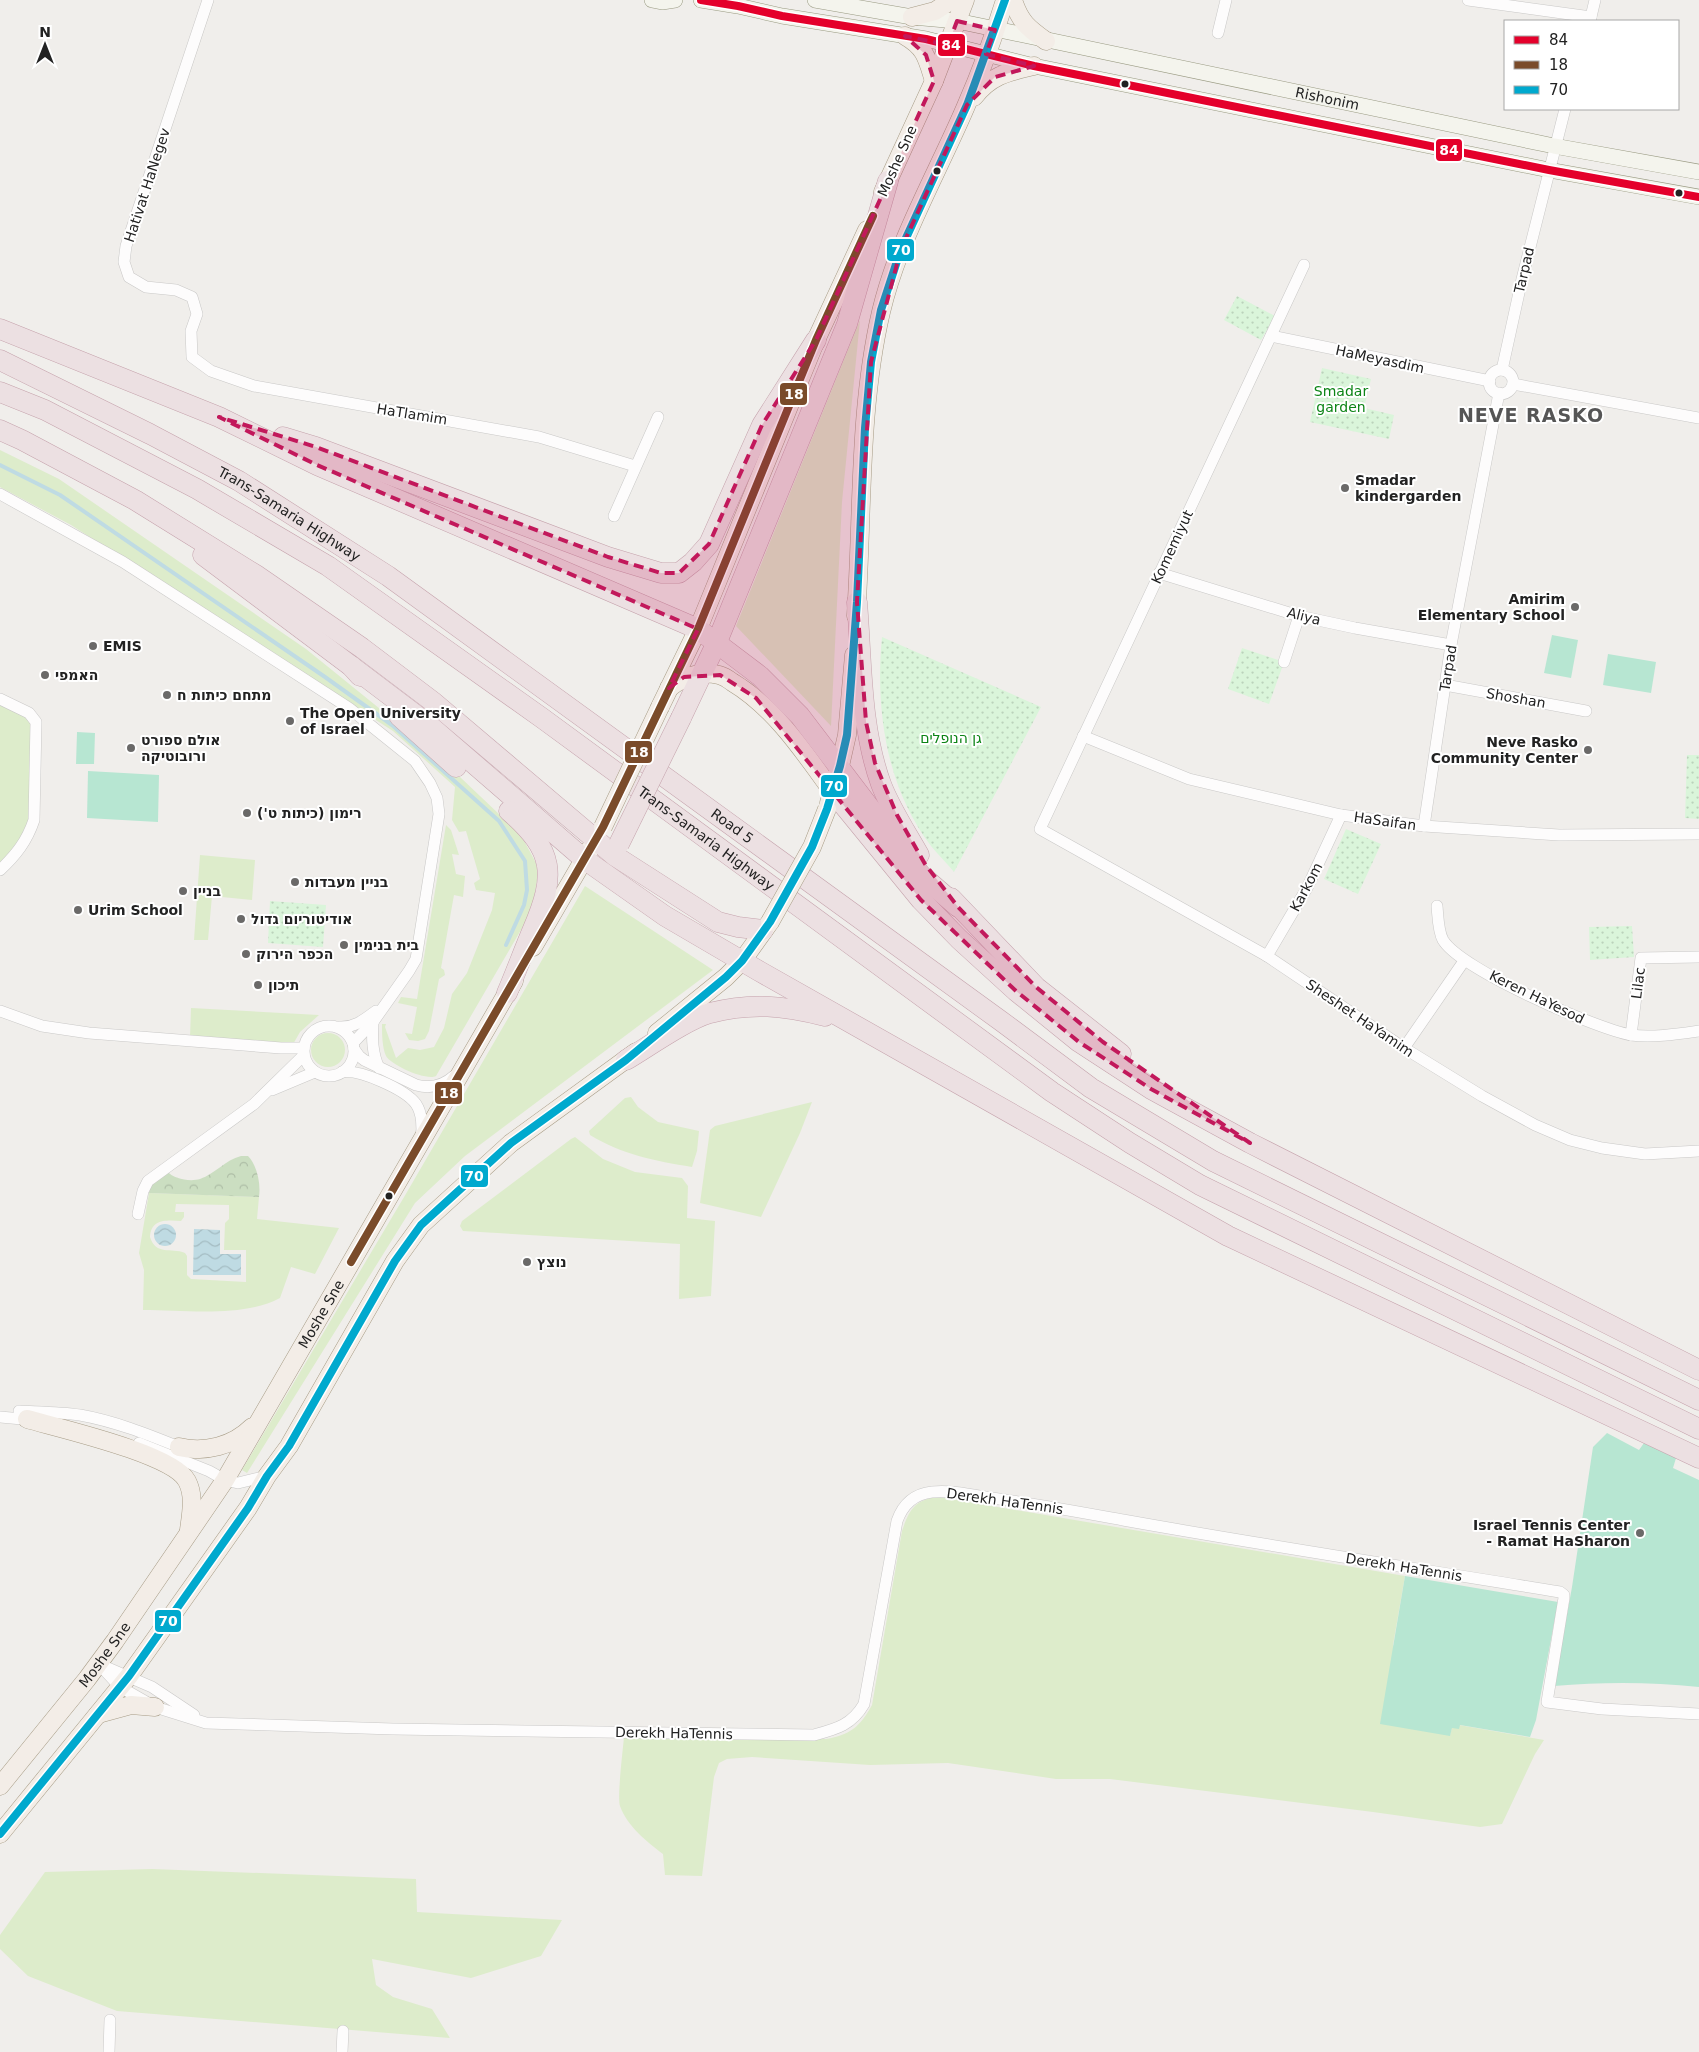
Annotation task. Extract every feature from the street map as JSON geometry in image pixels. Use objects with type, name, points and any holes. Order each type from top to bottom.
[{"type":"highway","points":[[623,886],[616,876],[617,850],[717,642],[846,324],[888,180]]},
{"type":"highway","points":[[0,330],[219,417],[317,464],[698,629],[760,676],[800,716],[840,766],[921,875],[958,907],[1036,987],[1088,1030],[1250,1143]]},
{"type":"highway","points":[[219,417],[316,447],[608,557],[661,573],[679,573],[693,562],[710,544],[762,425],[816,340]]},
{"type":"highway","points":[[0,360],[150,434],[239,481],[388,576],[1001,1021],[1090,1088],[1155,1128],[1213,1161],[1699,1400]]},
{"type":"highway","points":[[0,392],[45,410],[189,485],[328,566],[550,724],[1052,1092],[1200,1185],[1699,1430]]},
{"type":"highway","points":[[0,430],[134,500],[256,575],[362,648],[439,707],[617,850],[718,922],[738,927],[766,926]]},
{"type":"highway","points":[[134,500],[243,587],[429,725],[584,859],[666,916],[850,1023],[1228,1236],[1699,1458]]},
{"type":"highway","points":[[857,602],[866,722],[882,784],[897,816],[925,864],[958,907]]},
{"type":"highway","points":[[351,666],[407,725],[525,825],[541,847],[548,872],[545,901],[507,993]]},
{"type":"highway","points":[[830,800],[959,939],[1016,991],[1079,1042],[1151,1089],[1250,1143],[1699,1370]]},
{"type":"highway","points":[[626,1060],[709,1013],[763,1006],[791,1008],[850,1023]]},
{"type":"main road","points":[[912,17],[935,11],[952,0]]},
{"type":"main road","name":"Moshe Sne","points":[[0,1786],[98,1663],[188,1537],[225,1480],[599,834],[698,629],[816,340],[934,81],[956,21],[966,0]]},
{"type":"main road","points":[[0,1834],[124,1681],[248,1508],[267,1476],[289,1446],[395,1261],[421,1225],[435,1210],[512,1143],[626,1060],[726,977],[742,961],[766,926],[812,847],[830,800],[847,735],[857,602],[865,428],[871,362],[881,310],[901,249],[967,105],[1005,0]]},
{"type":"main road","points":[[1013,0],[1026,26],[1046,41]]},
{"type":"main road","points":[[905,36],[916,42],[926,55],[934,81]]},
{"type":"main road","points":[[967,105],[982,86],[995,77],[1034,66]]},
{"type":"main road","points":[[669,688],[684,677],[701,673],[720,675],[756,698],[801,748],[830,800]]},
{"type":"main road","points":[[27,1419],[103,1440],[179,1470],[187,1480],[191,1492],[192,1508],[188,1537]]},
{"type":"main road","points":[[179,1447],[200,1450],[229,1443],[244,1435],[259,1420]]},
{"type":"main road","points":[[98,1714],[131,1705],[155,1707]]},
{"type":"street","name":"Hativat HaNegev","points":[[192,357],[191,331],[197,314],[192,297],[176,290],[146,287],[129,277],[124,262],[126,246],[208,0]]},
{"type":"street","points":[[652,0],[662,2],[683,0]]},
{"type":"street","name":"Rishonim","points":[[701,0],[782,16],[905,36],[1034,66],[1549,170],[1699,197]]},
{"type":"street","name":"Rishonim","points":[[814,0],[912,17],[956,21],[1554,146],[1699,172]]},
{"type":"street","points":[[1218,33],[1226,0]]},
{"type":"street","points":[[1468,0],[1590,19],[1595,0]]},
{"type":"street","name":"Tarpad","points":[[1502,370],[1554,146],[1565,110]]},
{"type":"street","name":"Komemiyut","points":[[1040,828],[1304,265]]},
{"type":"street","name":"HaMeyasdim","points":[[1271,336],[1490,381]]},
{"type":"street","name":"HaTlamim","points":[[192,357],[211,371],[254,386],[539,437],[635,466]]},
{"type":"street","points":[[1502,370],[1509,373],[1512,384],[1507,392],[1499,393],[1492,389],[1490,381],[1494,373],[1502,370]]},
{"type":"street","points":[[1512,384],[1699,418]]},
{"type":"street","name":"Tarpad","points":[[1424,826],[1451,645],[1499,393]]},
{"type":"street","points":[[614,516],[658,417]]},
{"type":"street","points":[[0,494],[123,562],[341,702],[394,743],[422,770],[438,798],[438,814],[416,959],[410,972],[354,1046],[352,1062],[342,1072]]},
{"type":"street","name":"Aliya","points":[[1159,573],[1299,616],[1451,645]]},
{"type":"street","points":[[1284,662],[1299,616]]},
{"type":"street","name":"Shoshan","points":[[1445,685],[1586,711]]},
{"type":"street","points":[[0,699],[30,713],[36,722],[36,730],[34,820],[29,835],[15,856],[0,870]]},
{"type":"street","name":"HaSaifan","points":[[1083,736],[1189,779],[1341,815],[1424,826],[1559,835],[1699,834]]},
{"type":"street","name":"Karkom","points":[[1267,956],[1307,888],[1341,815]]},
{"type":"street","name":"Sheshet HaYamim","points":[[1040,828],[1267,956],[1404,1048],[1482,1096],[1535,1125],[1570,1140],[1602,1148],[1645,1154],[1699,1151]]},
{"type":"street","name":"Keren HaYesod","points":[[1436,906],[1443,940],[1464,961],[1558,1010],[1631,1035],[1676,1034],[1699,1031]]},
{"type":"street","name":"Lilac","points":[[1631,1035],[1641,958],[1699,957]]},
{"type":"street","points":[[1404,1048],[1464,961]]},
{"type":"street","points":[[339,1028],[354,1026],[385,1004]]},
{"type":"street","points":[[0,1011],[42,1026],[90,1033],[304,1051]]},
{"type":"street","points":[[373,1022],[372,1044],[379,1068]]},
{"type":"street","points":[[138,1214],[143,1191],[148,1180],[268,1092],[304,1051],[308,1036],[322,1026],[331,1025],[345,1031],[359,1056],[379,1068],[424,1087],[446,1084],[464,1066]]},
{"type":"street","points":[[304,1051],[307,1063],[315,1072],[328,1076],[350,1071],[371,1077],[412,1100],[417,1105],[421,1117],[420,1145]]},
{"type":"street","points":[[268,1092],[315,1072]]},
{"type":"street","points":[[0,1410],[80,1415],[136,1430],[179,1447]]},
{"type":"street","points":[[0,1417],[73,1424],[126,1438],[209,1471],[225,1480],[238,1483],[267,1476]]},
{"type":"street","name":"Derekh HaTennis","points":[[98,1663],[124,1681],[155,1707],[206,1723],[393,1729],[814,1734],[841,1728],[859,1714],[864,1704],[896,1521],[901,1510],[908,1501],[919,1495],[932,1492],[953,1492],[1031,1503],[1319,1553],[1560,1592],[1564,1595],[1564,1598],[1547,1702],[1602,1709],[1699,1714]]},
{"type":"street","points":[[152,1687],[145,1678],[146,1664],[176,1610]]},
{"type":"street","name":"Derekh HaTennis","points":[[124,1681],[152,1687],[206,1723]]},
{"type":"street","points":[[109,2052],[110,2020]]},
{"type":"street","points":[[342,2052],[343,2031]]},
{"type":"highlighted area","points":[[957,21],[995,30],[986,54],[1034,66],[995,77],[967,105],[901,249],[871,362],[857,602],[866,722],[875,763],[897,815],[925,864],[958,907],[1036,987],[1103,1042],[1250,1143],[1151,1089],[1079,1042],[1016,991],[921,900],[756,698],[720,675],[684,677],[669,688],[698,629],[317,465],[219,417],[316,447],[608,557],[661,573],[679,573],[709,544],[762,425],[816,340],[934,81],[926,55],[905,36],[948,45]]},
{"type":"green space","points":[[1237,296],[1275,316],[1261,340],[1224,320]]},
{"type":"green space","points":[[860,320],[842,502],[831,726],[736,626]]},
{"type":"green space","name":"Smadar garden","points":[[1322,368],[1371,379],[1364,408],[1394,415],[1389,439],[1310,422]]},
{"type":"green space","points":[[0,450],[59,479],[306,649],[460,777],[521,835],[536,863],[538,874],[532,911],[436,1076],[431,1077],[417,1074],[401,1068],[389,1060],[386,1056],[382,1040],[382,1024],[386,1024],[385,1027],[396,1058],[408,1048],[420,1050],[434,1047],[444,1028],[452,994],[467,973],[492,910],[495,893],[476,890],[474,883],[480,879],[466,831],[459,832],[452,820],[455,787],[393,731],[71,525],[0,487]]},
{"type":"green space","points":[[1552,635],[1578,640],[1571,678],[1544,673]]},
{"type":"green space","name":"גן הנופלים","points":[[882,637],[1041,707],[954,872],[931,846],[916,823],[903,799],[894,773],[887,746],[880,692]]},
{"type":"green space","points":[[1242,648],[1284,662],[1269,704],[1228,689]]},
{"type":"green space","points":[[1608,654],[1656,662],[1651,693],[1603,685]]},
{"type":"green space","points":[[0,704],[32,709],[30,818],[18,847],[0,866]]},
{"type":"green space","points":[[77,732],[95,733],[94,764],[76,764]]},
{"type":"green space","points":[[1687,755],[1699,755],[1699,819],[1685,818]]},
{"type":"green space","points":[[88,771],[159,775],[158,822],[87,818]]},
{"type":"green space","points":[[446,825],[451,830],[459,855],[452,854],[456,874],[465,876],[463,897],[454,895],[441,968],[444,970],[445,975],[439,979],[429,1031],[425,1039],[418,1041],[409,1040],[405,1033],[412,1034],[417,1007],[398,1003],[401,997],[417,999]]},
{"type":"green space","points":[[1346,829],[1381,844],[1358,894],[1324,879]]},
{"type":"green space","points":[[200,855],[255,860],[252,900],[212,896],[208,940],[194,940]]},
{"type":"green space","points":[[585,886],[713,970],[465,1156],[415,1203],[247,1473],[242,1470]]},
{"type":"green space","points":[[270,901],[326,905],[323,947],[268,943]]},
{"type":"green space","points":[[1632,926],[1634,957],[1590,960],[1589,927]]},
{"type":"green space","points":[[191,1008],[319,1015],[300,1032],[292,1046],[190,1038]]},
{"type":"green space","points":[[328,1033],[340,1038],[345,1050],[340,1062],[328,1067],[316,1062],[311,1050],[316,1038]]},
{"type":"green space","points":[[631,1097],[638,1107],[658,1122],[699,1131],[697,1151],[692,1167],[626,1152],[590,1135],[589,1131],[625,1098]]},
{"type":"green space","points":[[812,1102],[800,1133],[761,1217],[700,1203],[710,1130],[715,1126]]},
{"type":"green space","points":[[575,1137],[603,1159],[635,1172],[682,1178],[688,1186],[687,1218],[715,1221],[711,1296],[679,1299],[680,1244],[463,1231],[460,1226],[462,1221]]},
{"type":"green space","points":[[241,1156],[248,1156],[254,1164],[259,1181],[259,1197],[149,1193],[151,1185],[167,1171],[177,1178],[196,1180],[205,1177]]},
{"type":"green space","points":[[149,1193],[259,1197],[257,1219],[339,1228],[315,1274],[291,1267],[280,1298],[265,1304],[231,1311],[143,1310],[144,1270],[139,1253]],"holes":[[[176,1204],[229,1205],[229,1219],[225,1223],[224,1250],[246,1250],[246,1282],[191,1279],[187,1275],[187,1256],[185,1253],[160,1249],[156,1247],[150,1237],[151,1231],[156,1224],[165,1221],[181,1221],[184,1217],[184,1212],[175,1212]]]},
{"type":"green space","name":"Israel Tennis Center - Ramat HaSharon","points":[[1607,1433],[1639,1450],[1644,1443],[1676,1458],[1673,1468],[1699,1480],[1699,1687],[1626,1683],[1554,1686],[1572,1587],[1593,1447]]},
{"type":"green space","points":[[939,1497],[1405,1576],[1393,1645],[1450,1735],[1452,1728],[1459,1725],[1544,1740],[1535,1754],[1502,1824],[1480,1827],[1110,1779],[1056,1779],[948,1763],[870,1765],[752,1757],[727,1759],[719,1763],[714,1777],[702,1876],[665,1875],[663,1854],[632,1827],[620,1806],[624,1737],[709,1740],[826,1739],[842,1735],[854,1729],[872,1705],[902,1531],[914,1507],[924,1500]]},
{"type":"green space","name":"Israel Tennis Center - Ramat HaSharon","points":[[1405,1576],[1558,1602],[1536,1720],[1530,1737],[1460,1725],[1459,1729],[1452,1728],[1450,1736],[1380,1724]]},
{"type":"green space","points":[[152,1869],[416,1879],[417,1912],[562,1920],[541,1956],[471,1978],[372,1959],[376,1985],[393,1997],[432,2009],[450,2038],[117,2011],[28,1976],[0,1949],[0,1935],[45,1872]]},
{"type":"water","points":[[165,1224],[173,1227],[176,1235],[173,1243],[165,1246],[157,1243],[154,1235],[157,1227]]},
{"type":"water","points":[[194,1229],[220,1230],[220,1254],[241,1254],[241,1275],[193,1275]]},
{"type":"waterway","points":[[0,465],[60,495],[325,677],[392,725],[499,821],[525,861],[527,890],[524,905],[506,945]]},
{"type":"transit line","name":"84","points":[[701,0],[782,16],[926,39],[1034,66],[1549,170],[1699,197]]},
{"type":"transit line","name":"70","points":[[0,1834],[129,1676],[248,1508],[267,1476],[289,1446],[395,1261],[421,1225],[511,1143],[626,1060],[726,977],[742,961],[770,922],[812,847],[827,809],[847,735],[857,602],[865,428],[871,362],[881,310],[901,249],[967,105],[1005,0]]},
{"type":"transit line","name":"18","points":[[351,1262],[603,827],[698,629],[816,340],[873,216]]},
{"type":"place","name":"Smadar kindergarden","points":[[1345,488]]},
{"type":"place","name":"Amirim Elementary School","points":[[1575,607]]},
{"type":"place","name":"EMIS","points":[[93,646]]},
{"type":"place","name":"האמפי","points":[[45,675]]},
{"type":"place","name":"מתחם כיתות ח","points":[[167,695]]},
{"type":"place","name":"The Open University of Israel","points":[[290,721]]},
{"type":"place","name":"אולם ספורט ורובוטיקה","points":[[131,748]]},
{"type":"place","name":"Neve Rasko Community Center","points":[[1588,750]]},
{"type":"place","name":"רימון (כיתות ט')","points":[[247,813]]},
{"type":"place","name":"בניין מעבדות","points":[[295,882]]},
{"type":"place","name":"בניין","points":[[183,891]]},
{"type":"place","name":"Urim School","points":[[78,910]]},
{"type":"place","name":"אודיטוריום גדול","points":[[241,919]]},
{"type":"place","name":"בית בנימין","points":[[344,945]]},
{"type":"place","name":"הכפר הירוק","points":[[246,954]]},
{"type":"place","name":"תיכון","points":[[258,985]]},
{"type":"place","name":"נוצץ","points":[[527,1262]]},
{"type":"place","name":"Israel Tennis Center - Ramat HaSharon","points":[[1640,1533]]},
{"type":"district","name":"NEVE RASKO","points":[[1531,415]]}]
